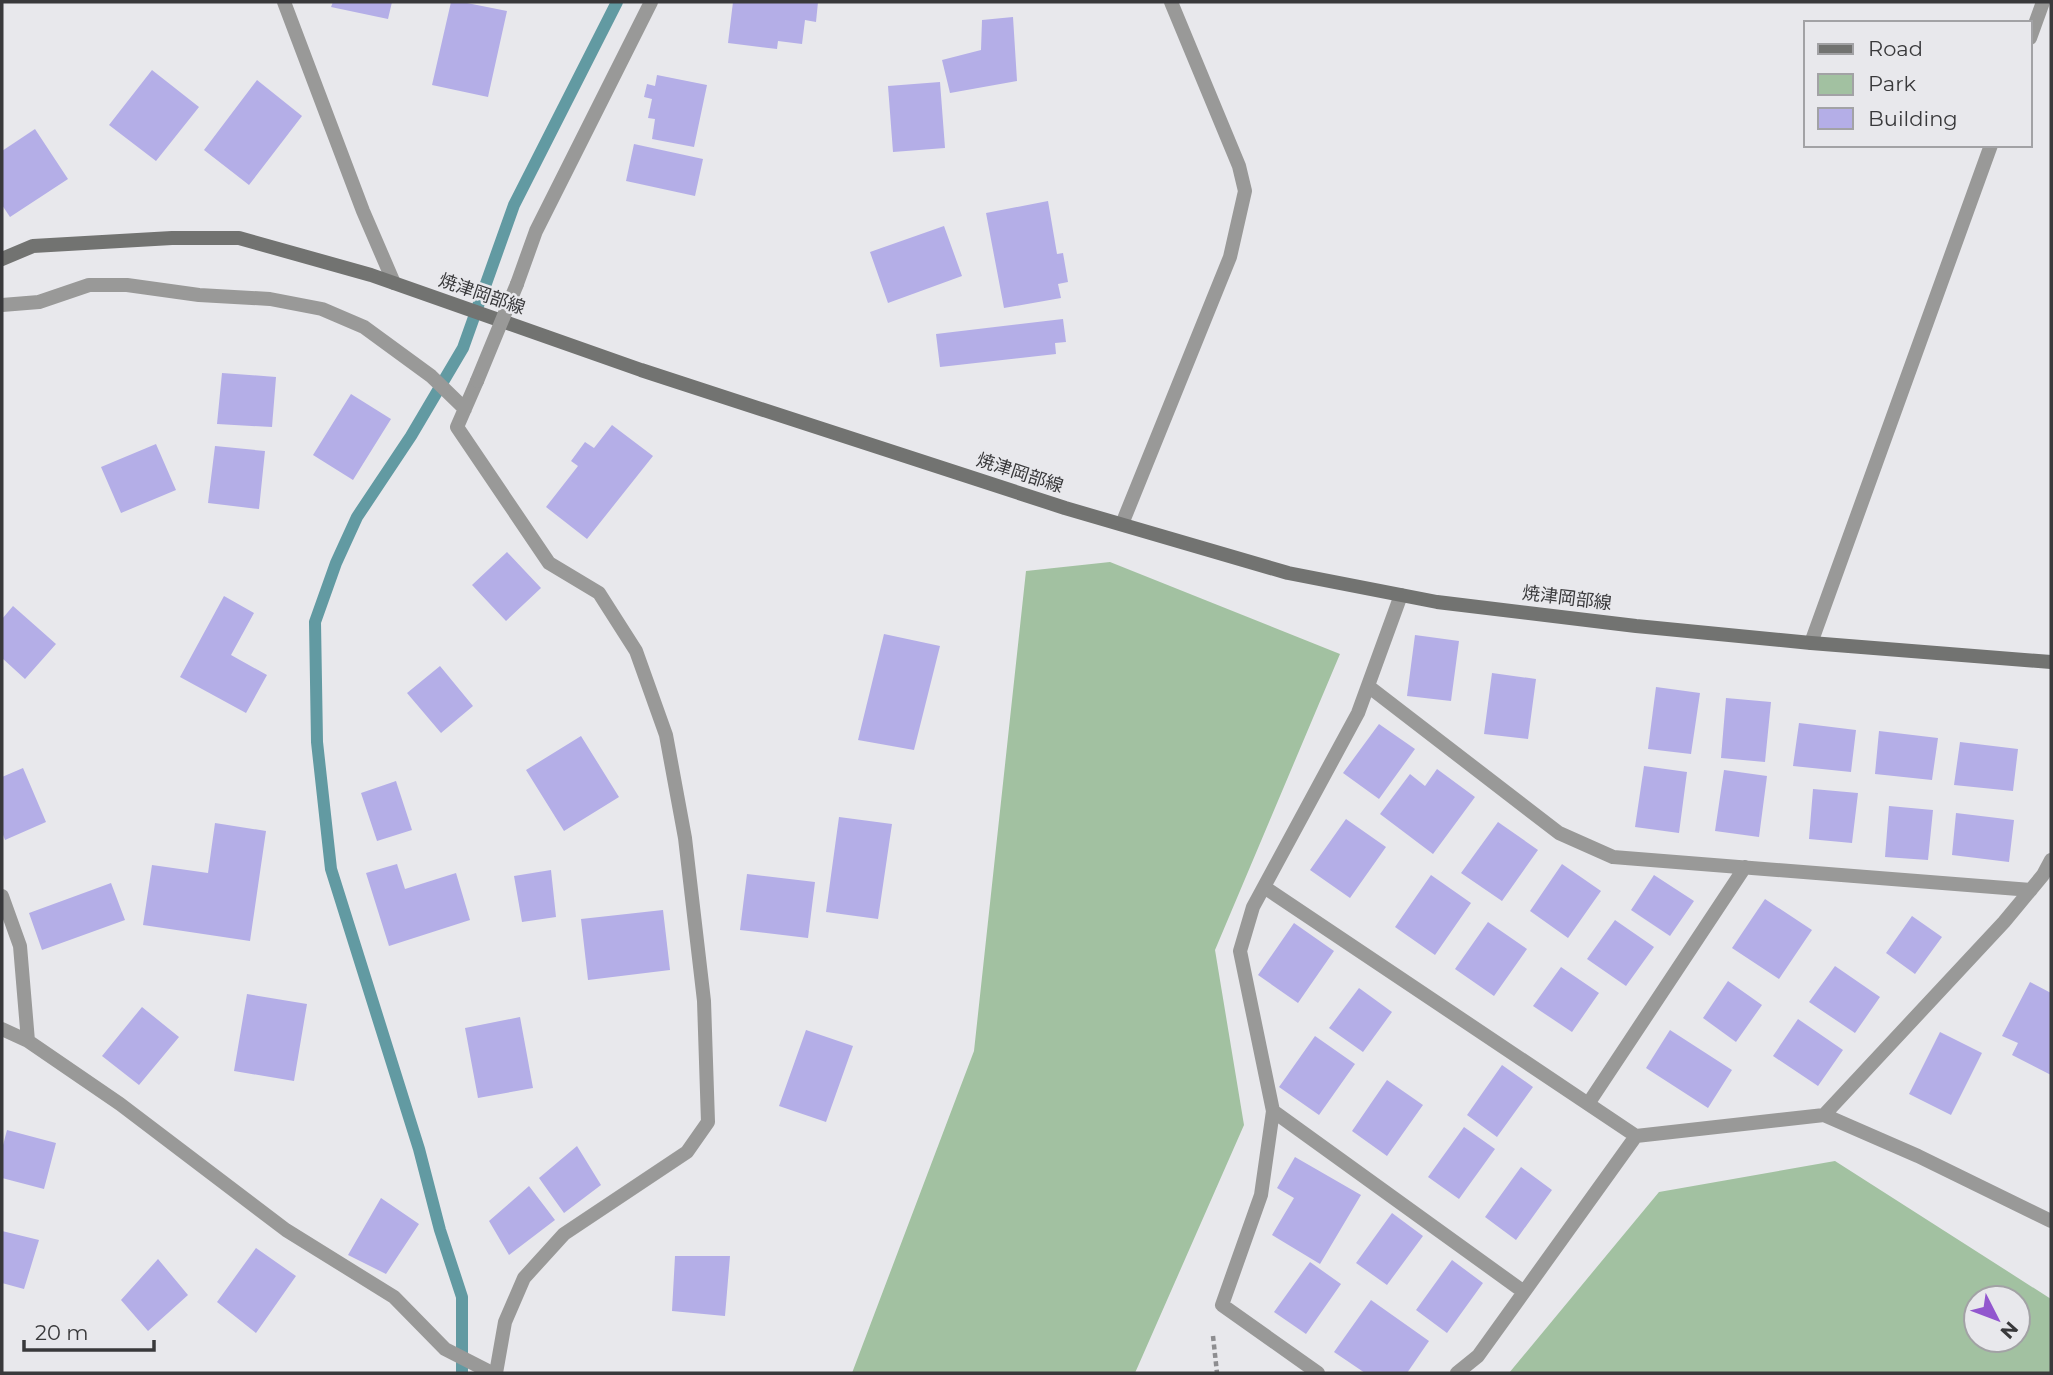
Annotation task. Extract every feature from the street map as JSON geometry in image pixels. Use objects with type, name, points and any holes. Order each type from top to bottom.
[{"type":"main road","name":"焼津岡部線","points":[[2,259],[33,246],[172,238],[239,238],[394,283],[641,370],[1122,524],[1288,573],[1437,602],[1636,626],[2051,662]]},
{"type":"street","points":[[284,2],[363,211],[394,283]]},
{"type":"street","points":[[2,1029],[29,1041],[120,1104],[286,1230],[394,1297],[445,1349],[494,1373],[505,1322],[524,1278],[564,1234],[687,1152],[708,1122],[705,1014],[685,838],[666,734],[636,651],[599,593],[549,563],[457,427],[517,284],[536,231],[651,2]]},
{"type":"street","points":[[1122,524],[1230,257],[1245,191],[1239,166],[1171,2]]},
{"type":"street","points":[[2032,32],[2043,2]]},
{"type":"street","points":[[1811,643],[1990,147]]},
{"type":"street","points":[[2,305],[38,302],[89,285],[127,285],[199,295],[270,299],[322,309],[364,327],[431,376],[466,409]]},
{"type":"street","points":[[1318,1373],[1222,1305],[1261,1195],[1273,1111],[1240,951],[1253,907],[1359,713],[1401,595]]},
{"type":"street","points":[[1368,686],[1559,833],[1613,857],[2031,890]]},
{"type":"street","points":[[1824,1115],[2004,922],[2031,890],[2051,860]]},
{"type":"street","points":[[1588,1104],[1745,867]]},
{"type":"street","points":[[1264,887],[1636,1136],[1824,1115],[1918,1156],[2051,1221]]},
{"type":"street","points":[[2,896],[20,946],[29,1041]]},
{"type":"street","points":[[1273,1111],[1524,1292]]},
{"type":"street","points":[[1457,1373],[1478,1356],[1636,1136]]},
{"type":"green space","points":[[1110,562],[1340,654],[1215,950],[1244,1125],[1135,1373],[852,1373],[974,1051],[1026,571]]},
{"type":"green space","points":[[1835,1161],[2028,1284],[1962,1284],[1962,1354],[2032,1354],[2032,1287],[2051,1299],[2051,1373],[1509,1373],[1659,1192]]},
{"type":"building","points":[[333,2],[392,2],[388,19],[331,7]]},
{"type":"building","points":[[451,2],[507,11],[488,97],[432,85]]},
{"type":"building","points":[[733,2],[818,2],[816,22],[805,20],[802,44],[778,41],[777,49],[728,43]]},
{"type":"building","points":[[1013,17],[1017,81],[950,93],[942,60],[981,50],[982,20]]},
{"type":"building","points":[[152,70],[199,107],[156,161],[109,125]]},
{"type":"building","points":[[657,75],[707,85],[694,147],[652,139],[655,119],[648,118],[652,99],[644,97],[647,84],[655,86]]},
{"type":"building","points":[[257,80],[302,116],[249,185],[204,150]]},
{"type":"building","points":[[940,82],[945,148],[893,152],[888,86]]},
{"type":"building","points":[[35,129],[68,179],[10,217],[2,205],[2,151]]},
{"type":"building","points":[[634,144],[703,159],[695,196],[626,181]]},
{"type":"building","points":[[1048,201],[1057,254],[1063,253],[1068,282],[1058,284],[1061,298],[1004,308],[986,213]]},
{"type":"building","points":[[944,226],[962,276],[888,303],[870,252]]},
{"type":"building","points":[[1063,319],[1066,342],[1055,343],[1056,354],[940,367],[936,334]]},
{"type":"building","points":[[222,373],[276,377],[272,427],[217,424]]},
{"type":"building","points":[[351,394],[391,419],[353,480],[313,455]]},
{"type":"building","points":[[612,425],[653,456],[587,539],[546,507],[578,466],[571,461],[585,442],[594,448]]},
{"type":"building","points":[[156,444],[176,490],[121,513],[101,467]]},
{"type":"building","points":[[215,446],[265,451],[259,509],[208,503]]},
{"type":"building","points":[[507,552],[541,588],[506,621],[472,585]]},
{"type":"building","points":[[224,596],[254,613],[231,655],[267,675],[246,713],[180,677]]},
{"type":"building","points":[[13,606],[56,644],[25,679],[2,658],[2,619]]},
{"type":"building","points":[[884,634],[940,646],[914,750],[858,740]]},
{"type":"building","points":[[1415,635],[1459,641],[1451,701],[1407,696]]},
{"type":"building","points":[[440,666],[473,706],[441,733],[407,693]]},
{"type":"building","points":[[1492,673],[1536,679],[1528,739],[1484,734]]},
{"type":"building","points":[[1656,687],[1700,693],[1691,754],[1648,749]]},
{"type":"building","points":[[1726,698],[1771,702],[1765,762],[1721,758]]},
{"type":"building","points":[[1799,723],[1856,730],[1851,772],[1793,766]]},
{"type":"building","points":[[1379,724],[1415,749],[1379,799],[1343,773]]},
{"type":"building","points":[[1879,731],[1938,738],[1932,780],[1875,774]]},
{"type":"building","points":[[581,736],[619,797],[564,831],[526,770]]},
{"type":"building","points":[[1960,742],[2018,749],[2013,791],[1954,785]]},
{"type":"building","points":[[1644,766],[1687,772],[1679,833],[1635,827]]},
{"type":"building","points":[[23,768],[46,822],[5,840],[2,832],[2,777]]},
{"type":"building","points":[[1437,769],[1475,797],[1433,854],[1380,814],[1410,774],[1425,786]]},
{"type":"building","points":[[1724,770],[1767,776],[1759,837],[1715,831]]},
{"type":"building","points":[[396,781],[412,830],[377,841],[361,793]]},
{"type":"building","points":[[1813,789],[1858,793],[1852,843],[1809,839]]},
{"type":"building","points":[[1889,806],[1933,810],[1928,860],[1885,857]]},
{"type":"building","points":[[1956,813],[2014,820],[2009,862],[1952,855]]},
{"type":"building","points":[[839,817],[892,824],[878,919],[826,912]]},
{"type":"building","points":[[1346,819],[1386,847],[1350,898],[1310,870]]},
{"type":"building","points":[[1498,822],[1538,850],[1502,901],[1461,873]]},
{"type":"building","points":[[215,823],[266,831],[250,941],[143,925],[152,865],[208,873]]},
{"type":"building","points":[[397,864],[405,889],[456,873],[470,920],[389,946],[366,873]]},
{"type":"building","points":[[1562,864],[1601,891],[1568,938],[1530,911]]},
{"type":"building","points":[[551,870],[556,917],[522,922],[514,876]]},
{"type":"building","points":[[747,874],[815,882],[808,938],[740,930]]},
{"type":"building","points":[[1431,875],[1471,903],[1435,955],[1395,927]]},
{"type":"building","points":[[1654,875],[1694,901],[1670,936],[1631,910]]},
{"type":"building","points":[[111,883],[125,920],[42,950],[29,913]]},
{"type":"building","points":[[1765,899],[1812,930],[1779,979],[1732,948]]},
{"type":"building","points":[[663,910],[670,970],[588,980],[581,919]]},
{"type":"building","points":[[1912,916],[1942,937],[1915,974],[1886,953]]},
{"type":"building","points":[[1615,920],[1654,947],[1626,986],[1587,959]]},
{"type":"building","points":[[1488,922],[1527,949],[1494,996],[1455,969]]},
{"type":"building","points":[[1294,923],[1334,951],[1298,1003],[1258,975]]},
{"type":"building","points":[[1835,966],[1880,997],[1855,1033],[1809,1002]]},
{"type":"building","points":[[1561,967],[1599,993],[1572,1032],[1533,1006]]},
{"type":"building","points":[[1728,981],[1762,1005],[1736,1042],[1703,1018]]},
{"type":"building","points":[[2030,982],[2051,993],[2051,1075],[2012,1055],[2018,1043],[2002,1036]]},
{"type":"building","points":[[1359,988],[1392,1012],[1363,1052],[1329,1028]]},
{"type":"building","points":[[247,994],[307,1004],[294,1081],[234,1071]]},
{"type":"building","points":[[142,1007],[179,1037],[139,1085],[102,1056]]},
{"type":"building","points":[[520,1017],[533,1088],[478,1098],[465,1028]]},
{"type":"building","points":[[1798,1019],[1843,1050],[1818,1086],[1773,1056]]},
{"type":"building","points":[[806,1030],[853,1046],[826,1122],[779,1106]]},
{"type":"building","points":[[1670,1030],[1732,1070],[1708,1108],[1646,1068]]},
{"type":"building","points":[[1940,1032],[1982,1053],[1951,1115],[1909,1094]]},
{"type":"building","points":[[1315,1036],[1355,1064],[1319,1115],[1279,1087]]},
{"type":"building","points":[[1502,1065],[1533,1087],[1497,1137],[1467,1115]]},
{"type":"building","points":[[1387,1080],[1423,1105],[1387,1156],[1352,1131]]},
{"type":"building","points":[[1464,1127],[1495,1149],[1459,1199],[1428,1177]]},
{"type":"building","points":[[7,1130],[56,1143],[44,1189],[2,1178],[2,1149]]},
{"type":"building","points":[[577,1146],[601,1185],[564,1213],[539,1178]]},
{"type":"building","points":[[1295,1157],[1361,1195],[1320,1264],[1272,1235],[1294,1198],[1277,1188]]},
{"type":"building","points":[[1521,1167],[1552,1190],[1516,1240],[1485,1217]]},
{"type":"building","points":[[529,1186],[555,1220],[509,1255],[489,1221]]},
{"type":"building","points":[[381,1198],[419,1224],[386,1274],[348,1255]]},
{"type":"building","points":[[1392,1213],[1423,1236],[1387,1285],[1356,1263]]},
{"type":"building","points":[[2,1231],[39,1240],[24,1289],[2,1283]]},
{"type":"building","points":[[256,1248],[296,1276],[256,1333],[217,1302]]},
{"type":"building","points":[[675,1256],[730,1256],[725,1316],[672,1311]]},
{"type":"building","points":[[158,1259],[188,1295],[148,1331],[121,1300]]},
{"type":"building","points":[[1452,1260],[1483,1283],[1447,1333],[1416,1310]]},
{"type":"building","points":[[1310,1262],[1341,1284],[1306,1334],[1274,1312]]},
{"type":"building","points":[[1371,1300],[1429,1341],[1407,1373],[1365,1373],[1334,1352]]},
{"type":"waterway","points":[[462,1373],[462,1297],[440,1230],[419,1149],[331,869],[317,742],[315,622],[336,563],[357,517],[411,436],[463,348],[514,205],[617,2]]}]
